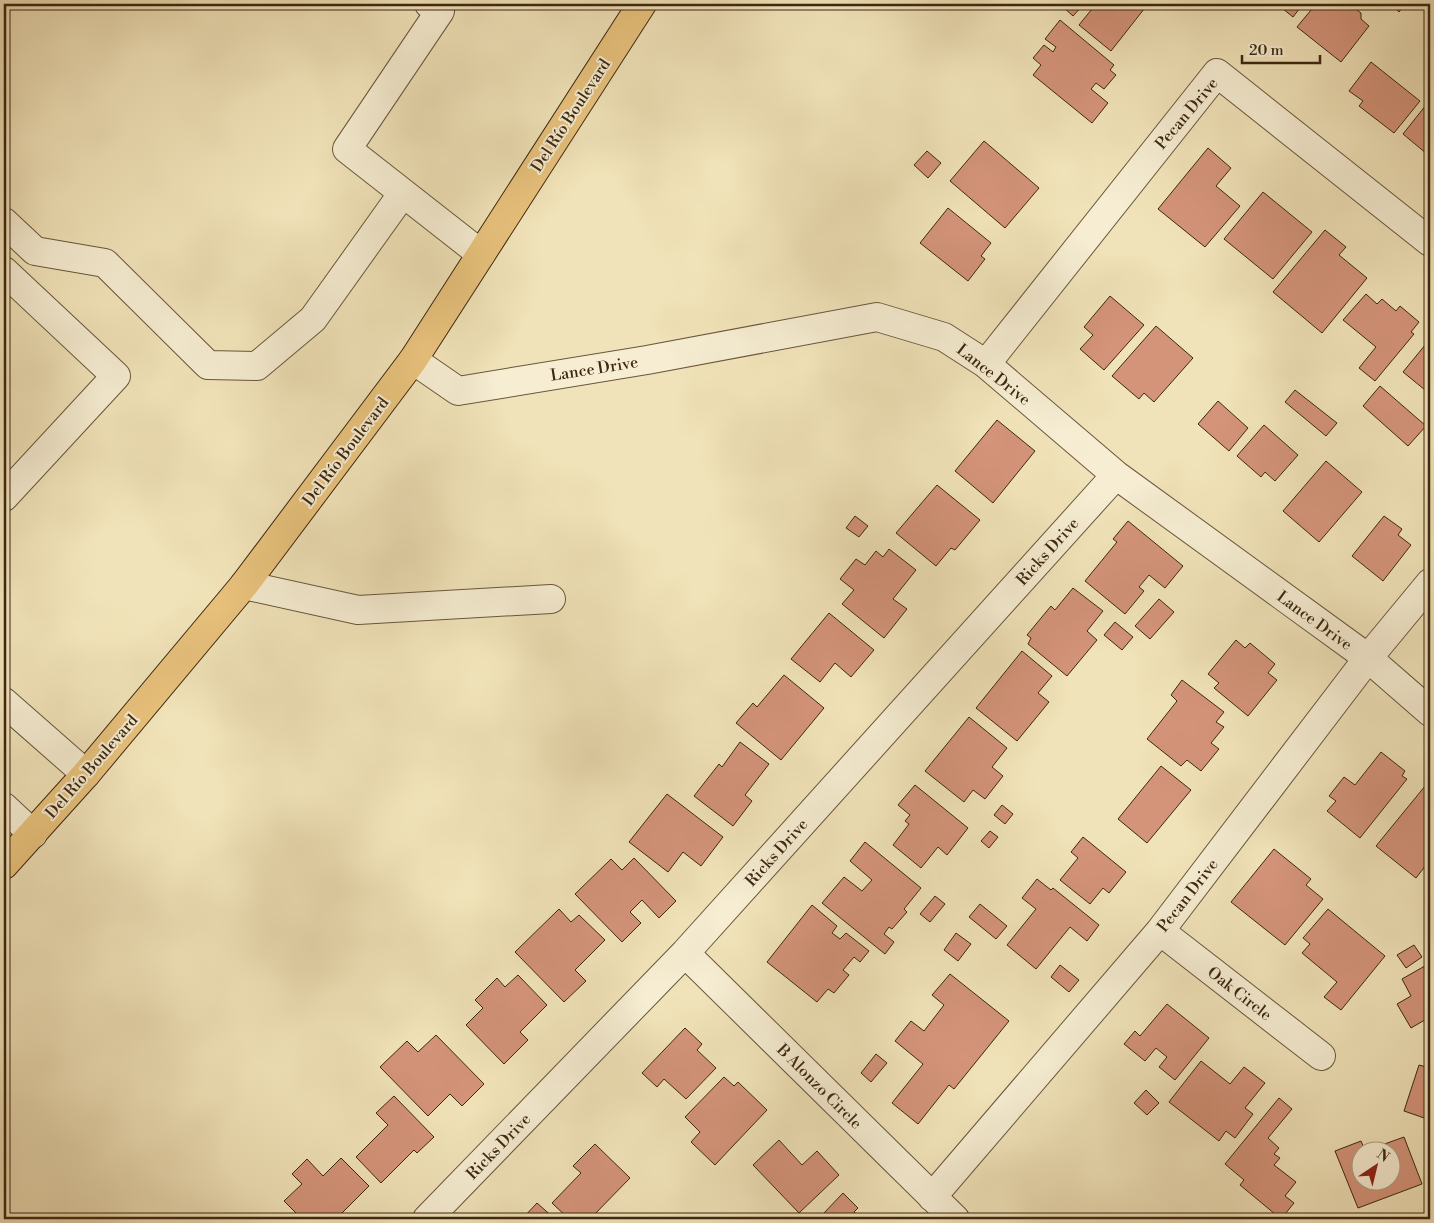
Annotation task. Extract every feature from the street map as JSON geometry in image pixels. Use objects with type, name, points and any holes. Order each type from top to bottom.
[{"type":"main road","name":"Del Río Boulevard","points":[[4,865],[86,774],[244,585],[412,360],[642,4]]},
{"type":"street","points":[[429,4],[440,11],[347,149],[481,254]]},
{"type":"street","name":"Pecan Drive","points":[[986,364],[1217,73],[1430,242]]},
{"type":"street","points":[[4,222],[35,251],[105,263],[208,366],[257,366],[313,318],[403,193]]},
{"type":"street","points":[[4,271],[116,376],[4,497]]},
{"type":"street","name":"Lance Drive","points":[[412,360],[458,391],[646,360],[877,317],[944,337],[986,364],[1116,475],[1368,658],[1430,712]]},
{"type":"street","name":"Ricks Drive","points":[[427,1219],[685,953],[1116,475]]},
{"type":"street","name":"Pecan Drive","points":[[932,1197],[1160,931],[1368,658],[1430,583]]},
{"type":"street","points":[[244,585],[358,610],[551,600]]},
{"type":"street","points":[[4,702],[86,774]]},
{"type":"street","points":[[4,807],[32,834]]},
{"type":"street","name":"Oak Circle","points":[[1160,931],[1321,1056]]},
{"type":"street","name":"B Alonzo Circle","points":[[685,953],[955,1219]]},
{"type":"building","points":[[1066,4],[1084,4],[1073,16],[1063,7]]},
{"type":"building","points":[[1096,4],[1148,4],[1111,51],[1079,25]]},
{"type":"building","points":[[1277,4],[1303,4],[1293,17]]},
{"type":"building","points":[[1316,4],[1355,4],[1353,7],[1361,13],[1361,19],[1369,26],[1341,62],[1297,27]]},
{"type":"building","points":[[1391,4],[1405,4],[1399,12]]},
{"type":"building","points":[[1060,20],[1114,65],[1110,70],[1116,75],[1104,89],[1096,83],[1091,89],[1108,103],[1092,123],[1033,75],[1041,65],[1033,58],[1044,45],[1053,52],[1056,47],[1045,39]]},
{"type":"building","points":[[1371,62],[1420,101],[1394,133],[1359,106],[1363,101],[1349,91]]},
{"type":"building","points":[[1430,100],[1430,149],[1427,154],[1403,134]]},
{"type":"building","points":[[984,141],[1039,188],[1005,228],[950,181]]},
{"type":"building","points":[[1208,148],[1231,168],[1216,186],[1240,206],[1205,247],[1158,209]]},
{"type":"building","points":[[927,151],[941,163],[928,178],[914,165]]},
{"type":"building","points":[[1263,192],[1312,232],[1273,279],[1224,239]]},
{"type":"building","points":[[948,208],[991,243],[981,256],[985,259],[968,281],[920,243]]},
{"type":"building","points":[[1325,230],[1346,247],[1339,255],[1367,278],[1322,333],[1273,292]]},
{"type":"building","points":[[1366,294],[1377,304],[1382,299],[1396,311],[1400,306],[1419,322],[1411,332],[1414,334],[1375,381],[1359,368],[1376,347],[1343,320]]},
{"type":"building","points":[[1110,296],[1144,325],[1104,370],[1080,349],[1093,335],[1084,327]]},
{"type":"building","points":[[1156,326],[1193,358],[1154,402],[1144,393],[1139,399],[1112,376]]},
{"type":"building","points":[[1430,339],[1430,394],[1403,372]]},
{"type":"building","points":[[1380,386],[1426,426],[1408,446],[1363,406]]},
{"type":"building","points":[[1295,390],[1337,423],[1326,436],[1285,402]]},
{"type":"building","points":[[1218,401],[1248,428],[1229,451],[1198,424]]},
{"type":"building","points":[[997,420],[1035,451],[993,503],[955,471]]},
{"type":"building","points":[[1264,425],[1298,455],[1275,481],[1265,472],[1261,477],[1237,456]]},
{"type":"building","points":[[1326,461],[1362,492],[1319,542],[1283,511]]},
{"type":"building","points":[[937,485],[980,520],[955,550],[951,548],[936,566],[896,533]]},
{"type":"building","points":[[855,516],[868,526],[859,537],[846,528]]},
{"type":"building","points":[[1384,516],[1402,529],[1398,535],[1411,545],[1383,581],[1352,556]]},
{"type":"building","points":[[1128,521],[1183,566],[1165,588],[1149,575],[1139,587],[1144,591],[1125,614],[1085,581],[1117,542],[1113,539]]},
{"type":"building","points":[[889,549],[916,570],[893,599],[907,609],[884,638],[842,604],[854,590],[840,579],[856,559],[865,565],[876,551],[883,557]]},
{"type":"building","points":[[1073,588],[1103,611],[1087,631],[1097,640],[1067,676],[1028,644],[1031,638],[1027,635],[1051,606],[1055,610]]},
{"type":"building","points":[[1159,599],[1174,612],[1150,639],[1135,626]]},
{"type":"building","points":[[829,613],[874,650],[851,677],[835,663],[820,682],[791,659]]},
{"type":"building","points":[[1115,622],[1133,637],[1122,650],[1104,635]]},
{"type":"building","points":[[1236,640],[1245,648],[1250,643],[1275,664],[1268,673],[1277,680],[1248,716],[1214,688],[1219,683],[1208,674]]},
{"type":"building","points":[[1022,651],[1052,676],[1038,693],[1049,702],[1017,741],[976,708]]},
{"type":"building","points":[[784,675],[824,708],[781,760],[736,723],[753,703],[757,707]]},
{"type":"building","points":[[1182,680],[1224,712],[1216,722],[1224,727],[1211,743],[1219,749],[1201,771],[1187,760],[1181,766],[1147,739],[1177,701],[1171,695]]},
{"type":"building","points":[[969,717],[1007,748],[992,767],[1003,776],[985,799],[973,790],[964,802],[925,771]]},
{"type":"building","points":[[740,742],[769,764],[745,795],[752,801],[733,826],[694,796],[719,764],[722,767]]},
{"type":"building","points":[[1381,752],[1405,771],[1402,776],[1407,779],[1360,838],[1327,811],[1336,801],[1329,796],[1344,777],[1355,785]]},
{"type":"building","points":[[1161,766],[1191,790],[1147,843],[1118,819]]},
{"type":"building","points":[[1430,780],[1430,860],[1416,878],[1376,846]]},
{"type":"building","points":[[915,785],[968,828],[947,855],[938,847],[921,868],[893,845],[909,824],[905,821],[910,815],[898,805]]},
{"type":"building","points":[[667,794],[723,837],[701,866],[683,852],[668,872],[629,842]]},
{"type":"building","points":[[1002,805],[1013,814],[1005,824],[994,815]]},
{"type":"building","points":[[990,831],[998,837],[989,848],[981,841]]},
{"type":"building","points":[[1083,837],[1126,872],[1109,893],[1103,888],[1090,904],[1060,880],[1078,858],[1071,852]]},
{"type":"building","points":[[865,842],[921,888],[904,909],[907,912],[892,929],[889,927],[884,934],[894,942],[885,954],[822,903],[844,877],[862,891],[872,880],[850,861]]},
{"type":"building","points":[[1274,849],[1311,879],[1306,885],[1323,899],[1285,945],[1231,902]]},
{"type":"building","points":[[634,858],[676,901],[659,918],[642,900],[630,912],[641,923],[622,942],[575,894],[611,859],[622,870]]},
{"type":"building","points":[[1037,879],[1051,890],[1053,888],[1099,925],[1087,941],[1070,927],[1036,969],[1007,945],[1036,909],[1022,898]]},
{"type":"building","points":[[935,896],[945,904],[930,922],[920,914]]},
{"type":"building","points":[[980,904],[1007,926],[996,939],[969,917]]},
{"type":"building","points":[[812,905],[837,926],[832,933],[840,939],[846,933],[869,951],[860,962],[854,957],[843,970],[849,975],[834,993],[828,989],[817,1002],[767,962]]},
{"type":"building","points":[[559,909],[571,922],[579,915],[605,940],[575,970],[586,981],[564,1002],[515,952]]},
{"type":"building","points":[[1328,909],[1385,956],[1341,1010],[1324,997],[1337,982],[1302,953],[1310,944],[1303,938]]},
{"type":"building","points":[[956,933],[971,944],[958,961],[944,950]]},
{"type":"building","points":[[1414,945],[1422,957],[1406,968],[1397,955]]},
{"type":"building","points":[[1430,963],[1430,1017],[1411,1028],[1397,1004],[1411,996],[1402,979]]},
{"type":"building","points":[[1060,965],[1079,980],[1069,992],[1051,977]]},
{"type":"building","points":[[950,974],[1009,1021],[954,1089],[949,1085],[918,1124],[892,1103],[923,1064],[895,1041],[911,1021],[924,1031],[944,1005],[932,995]]},
{"type":"building","points":[[518,975],[547,1005],[520,1032],[528,1040],[504,1064],[466,1025],[483,1008],[475,1000],[497,978],[505,987]]},
{"type":"building","points":[[1167,1004],[1209,1038],[1175,1080],[1159,1067],[1167,1057],[1156,1048],[1145,1061],[1124,1044],[1135,1031],[1140,1036]]},
{"type":"building","points":[[685,1028],[702,1044],[697,1050],[716,1068],[686,1099],[664,1079],[657,1087],[642,1073]]},
{"type":"building","points":[[436,1035],[484,1084],[462,1106],[450,1094],[428,1116],[380,1067],[407,1041],[418,1052]]},
{"type":"building","points":[[876,1054],[887,1063],[871,1082],[861,1073]]},
{"type":"building","points":[[1201,1061],[1230,1084],[1244,1067],[1265,1083],[1245,1108],[1253,1114],[1235,1138],[1226,1131],[1219,1141],[1169,1102]]},
{"type":"building","points":[[1419,1065],[1430,1068],[1430,1120],[1404,1111]]},
{"type":"building","points":[[724,1077],[734,1086],[738,1082],[767,1110],[715,1165],[691,1142],[700,1132],[685,1117]]},
{"type":"building","points":[[1146,1090],[1159,1103],[1147,1115],[1134,1103]]},
{"type":"building","points":[[394,1096],[434,1137],[417,1153],[414,1150],[381,1183],[356,1157],[388,1125],[376,1113]]},
{"type":"building","points":[[1279,1098],[1292,1109],[1268,1138],[1279,1148],[1274,1154],[1280,1158],[1274,1165],[1296,1182],[1285,1196],[1294,1203],[1281,1219],[1240,1185],[1244,1180],[1225,1164]]},
{"type":"building","points":[[1404,1137],[1422,1184],[1358,1208],[1335,1151],[1352,1144],[1352,1190],[1402,1190],[1402,1140],[1396,1140]]},
{"type":"building","points":[[779,1140],[802,1165],[817,1151],[839,1175],[799,1213],[753,1165]]},
{"type":"building","points":[[595,1144],[630,1178],[590,1219],[569,1219],[552,1203],[581,1173],[573,1166]]},
{"type":"building","points":[[341,1158],[369,1186],[340,1215],[344,1219],[302,1219],[284,1201],[302,1184],[292,1174],[307,1159],[323,1176]]},
{"type":"building","points":[[843,1193],[858,1208],[854,1212],[862,1219],[828,1219],[823,1214]]},
{"type":"building","points":[[537,1203],[555,1219],[522,1219]]}]
